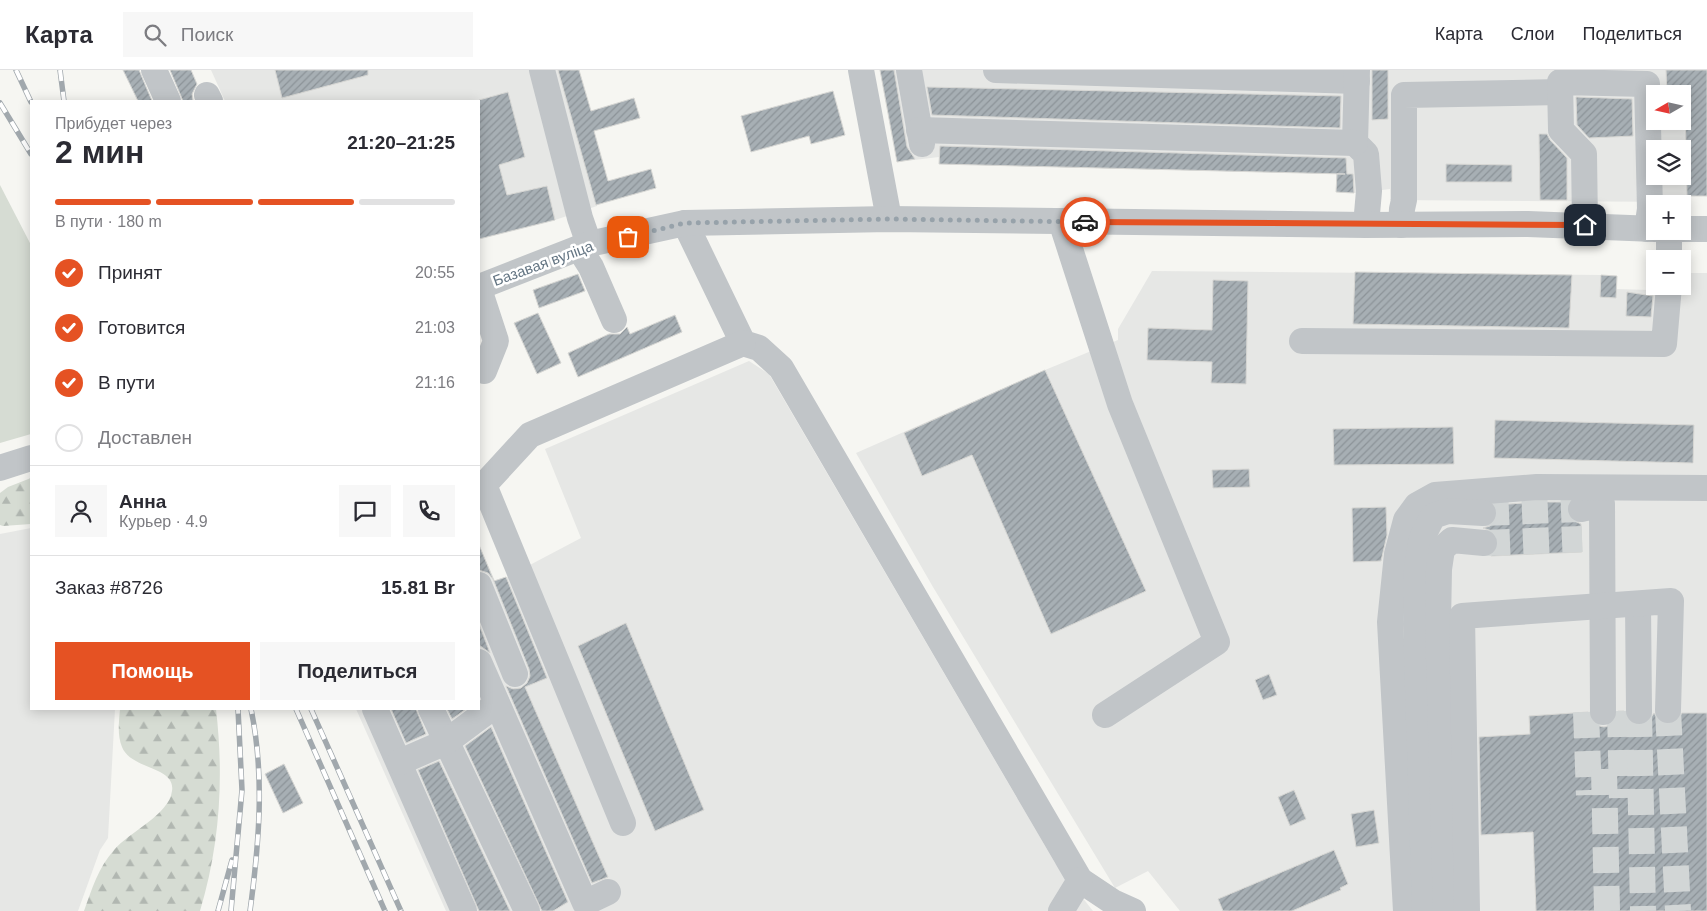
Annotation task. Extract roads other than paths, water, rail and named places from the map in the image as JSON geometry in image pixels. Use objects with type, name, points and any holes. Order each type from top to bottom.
[{"type":"street","points":[[154,70],[168,100]]},
{"type":"street","points":[[542,70],[584,246],[614,320]]},
{"type":"street","points":[[861,70],[889,219]]},
{"type":"street","points":[[909,70],[920,137],[1354,143],[1366,154],[1369,191],[1366,225]]},
{"type":"street","points":[[996,70],[1357,75],[1354,143]]},
{"type":"street","points":[[1585,225],[1584,154],[1561,130],[1560,82],[1647,84],[1650,195]]},
{"type":"street","points":[[1401,224],[1404,200],[1404,95],[1560,92]]},
{"type":"street","name":"Базавая вуліца","points":[[480,288],[584,246],[685,223],[889,219],[1366,225],[1585,225],[1646,229]]},
{"type":"street","points":[[1061,221],[1120,404],[1217,642],[1105,715]]},
{"type":"street","points":[[685,223],[743,343]]},
{"type":"street","points":[[1691,229],[1707,228]]},
{"type":"street","points":[[480,291],[496,340],[484,371]]},
{"type":"street","points":[[1302,341],[1664,344],[1668,295]]},
{"type":"street","points":[[623,823],[484,486],[530,435],[743,343],[759,348],[780,368],[1080,880],[1113,902],[1133,911]]},
{"type":"street","points":[[0,468],[30,458]]},
{"type":"street","points":[[1406,911],[1390,622],[1397,554],[1406,520],[1417,505],[1435,495],[1537,487],[1707,488]]},
{"type":"street","points":[[1581,509],[1602,504],[1592,536],[1629,604],[1628,711]]},
{"type":"street","points":[[1425,911],[1416,624],[1417,567],[1422,538],[1433,516],[1448,511],[1483,513]]},
{"type":"street","points":[[1467,911],[1450,619],[1439,569],[1442,549],[1452,540],[1484,543]]},
{"type":"street","points":[[480,587],[515,674]]},
{"type":"street","points":[[1450,619],[1629,604]]},
{"type":"street","points":[[1628,711],[1629,604]]},
{"type":"street","points":[[1628,711],[1629,604]]},
{"type":"street","points":[[1446,911],[1450,619]]},
{"type":"street","points":[[480,664],[585,903],[608,892]]},
{"type":"street","points":[[400,762],[446,742],[497,704]]},
{"type":"street","points":[[375,710],[464,911]]},
{"type":"street","points":[[431,710],[527,911]]},
{"type":"street","points":[[1061,911],[1080,880]]},
{"type":"tunnel","points":[[1483,513],[1581,509]]},
{"type":"tunnel","points":[[1484,543],[1582,539]]},
{"type":"tunnel","points":[[1668,710],[1678,911]]},
{"type":"tunnel","points":[[1620,711],[1622,798]]},
{"type":"tunnel","points":[[1639,711],[1643,911]]},
{"type":"tunnel","points":[[1586,712],[1589,795]]},
{"type":"tunnel","points":[[1604,769],[1607,911]]},
{"type":"railway","points":[[16,70],[30,100]]},
{"type":"railway","points":[[60,70],[64,100]]},
{"type":"railway","points":[[0,103],[30,152]]},
{"type":"railway","points":[[231,911],[242,790],[238,710]]},
{"type":"railway","points":[[250,911],[256,861],[259,810],[258,759],[251,710]]},
{"type":"railway","points":[[296,710],[385,911]]},
{"type":"railway","points":[[311,710],[401,911]]},
{"type":"railway","points":[[218,911],[232,860]]}]
